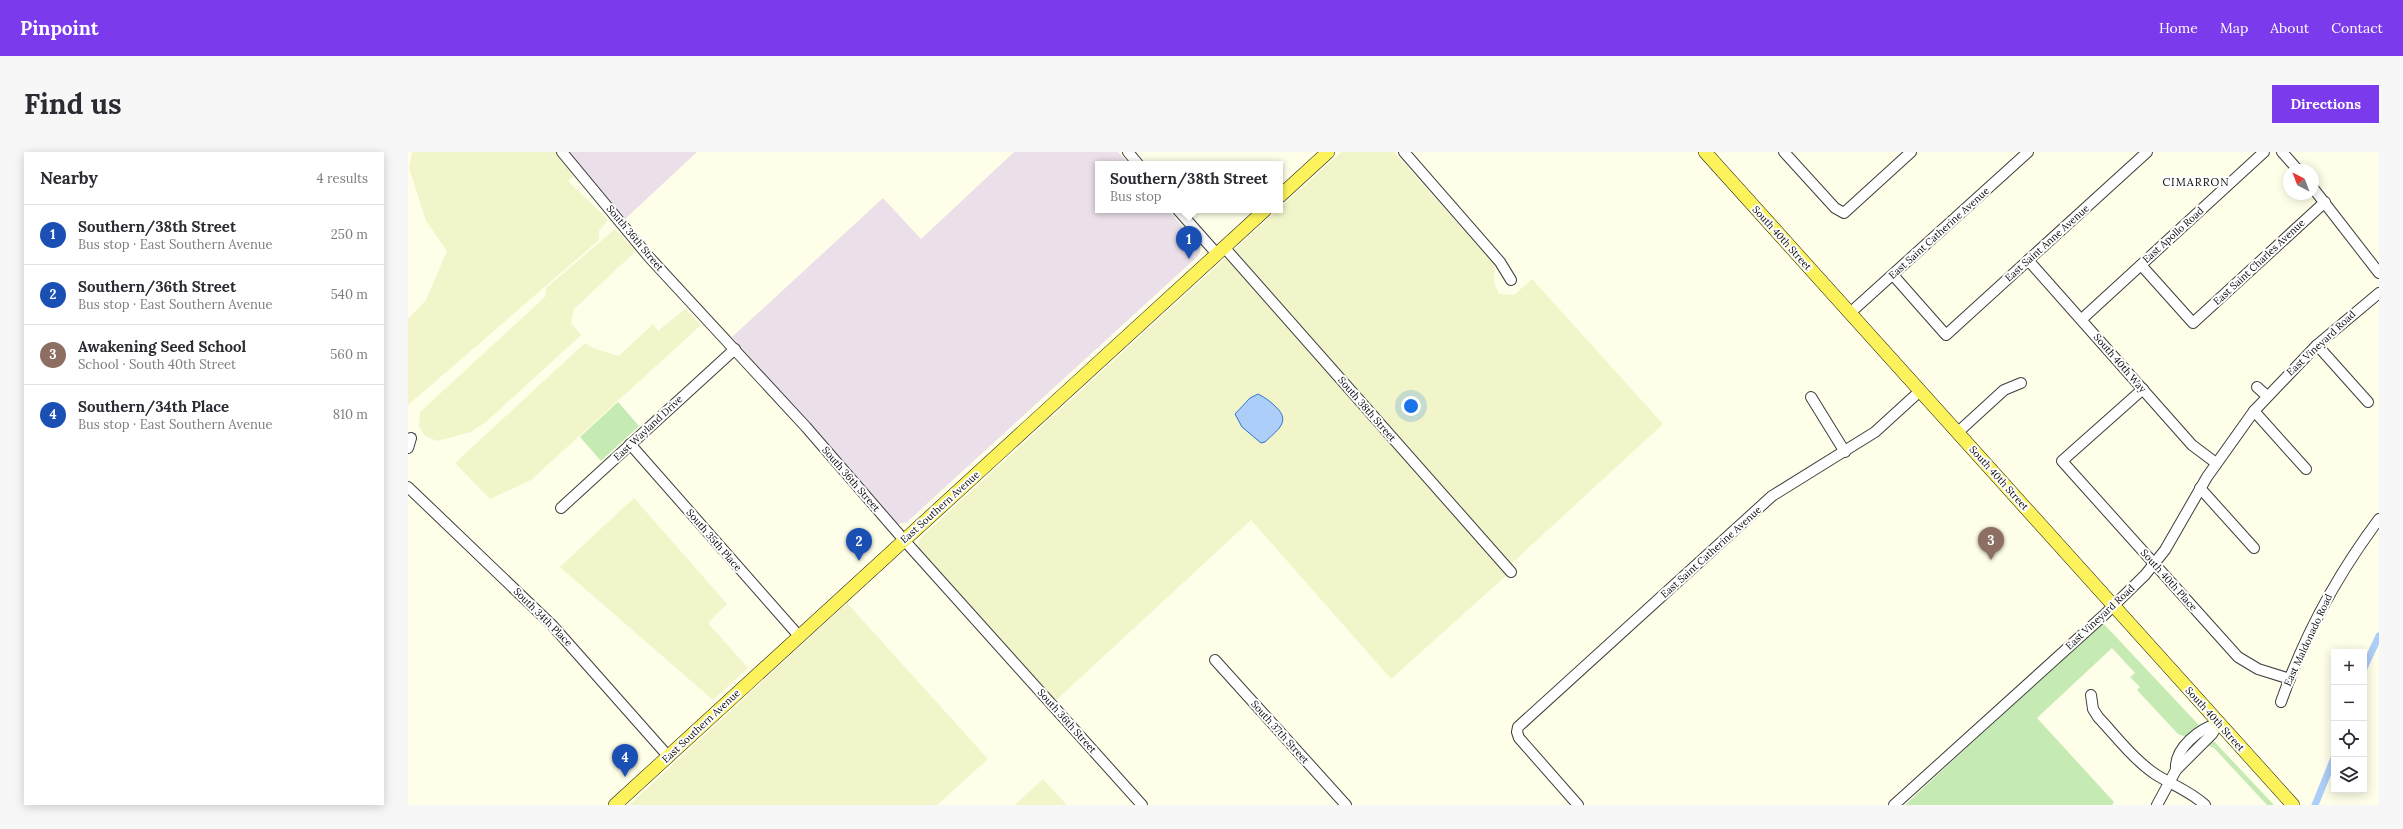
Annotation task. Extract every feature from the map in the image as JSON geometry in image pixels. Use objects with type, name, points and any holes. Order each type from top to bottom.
[{"type":"main road","points":[[1283,193],[1328,152]]},
{"type":"main road","name":"South 40th Street","points":[[1705,152],[2293,805]]},
{"type":"main road","name":"East Southern Avenue","points":[[615,805],[1262,213]]},
{"type":"street","name":"South 36th Street","points":[[562,152],[649,256],[806,427],[904,540],[1142,805]]},
{"type":"street","points":[[1128,152],[1136,161]]},
{"type":"street","points":[[1404,152],[1500,262],[1511,280]]},
{"type":"street","points":[[1786,153],[1835,208],[1844,213],[1910,152]]},
{"type":"street","name":"East Saint Catherine Avenue","points":[[1850,313],[2028,152]]},
{"type":"street","name":"East Saint Anne Avenue","points":[[1893,275],[1946,335],[2147,152]]},
{"type":"street","name":"East Apollo Road","points":[[2082,319],[2264,152]]},
{"type":"street","points":[[2282,152],[2293,164]]},
{"type":"street","points":[[2319,195],[2379,273]]},
{"type":"street","name":"East Saint Charles Avenue","points":[[2141,265],[2193,323],[2325,202]]},
{"type":"street","name":"South 38th Street","points":[[1181,213],[1220,250],[1511,572]]},
{"type":"street","name":"South 40th Way","points":[[2028,260],[2082,319],[2192,445],[2216,463]]},
{"type":"street","name":"East Vineyard Road","points":[[1894,805],[2114,606],[2154,564],[2165,550],[2216,463],[2254,411],[2317,345],[2379,293]]},
{"type":"street","points":[[2317,345],[2368,402]]},
{"type":"street","name":"East Wayland Drive","points":[[561,508],[734,349]]},
{"type":"street","points":[[1957,433],[2004,390],[2021,383]]},
{"type":"street","points":[[2257,387],[2267,396]]},
{"type":"street","name":"South 40th Place","points":[[2143,389],[2062,461],[2238,657],[2258,669],[2290,679]]},
{"type":"street","name":"East Saint Catherine Avenue","points":[[1572,803],[1519,738],[1517,732],[1518,727],[1772,496],[1875,432],[1920,391]]},
{"type":"street","points":[[1811,397],[1845,452]]},
{"type":"street","points":[[2254,411],[2306,469]]},
{"type":"street","name":"South 35th Place","points":[[630,444],[799,636]]},
{"type":"street","name":"South 34th Place","points":[[408,487],[552,625],[668,756]]},
{"type":"street","points":[[2200,488],[2254,548]]},
{"type":"street","name":"East Maldonado Road","points":[[2280,702],[2323,604],[2359,545],[2379,519]]},
{"type":"street","name":"South 37th Street","points":[[1215,660],[1346,805]]},
{"type":"street","points":[[2091,695],[2093,709],[2098,716],[2140,761],[2157,775],[2205,805]]},
{"type":"street","points":[[2157,805],[2176,770],[2175,763],[2180,752],[2190,747],[2206,727],[2219,723]]},
{"type":"shaded area","points":[[566,152],[697,152],[625,219]]},
{"type":"shaded area","points":[[1014,152],[1118,152],[1126,161],[1095,161],[1095,213],[1171,213],[1200,247],[1200,252],[1198,256],[907,522],[898,524],[732,337],[883,198],[921,239]]},
{"type":"green space","points":[[412,152],[557,152],[576,174],[568,181],[608,220],[599,231],[599,240],[408,405],[408,319],[426,300],[447,251],[426,221],[409,168]]},
{"type":"green space","points":[[1341,152],[1394,152],[1495,265],[1494,283],[1499,294],[1514,295],[1532,279],[1663,424],[1511,564],[1371,410],[1365,415],[1508,574],[1391,679],[1251,520],[1053,703],[919,551],[917,547],[920,538],[1274,213],[1283,213],[1283,205]]},
{"type":"green space","points":[[615,229],[636,251],[574,309],[571,323],[581,335],[487,421],[471,432],[437,441],[425,436],[419,426],[420,412],[545,297],[546,288]]},
{"type":"green space","points":[[685,309],[701,325],[531,480],[490,499],[455,463],[585,343],[593,348],[619,356],[653,324],[658,331]]},
{"type":"green space","points":[[618,402],[639,426],[601,461],[580,437]]},
{"type":"green space","points":[[634,498],[727,604],[708,623],[748,668],[713,700],[560,567]]},
{"type":"green space","points":[[847,603],[988,759],[937,805],[629,805]]},
{"type":"green space","points":[[2102,622],[2274,805],[2267,805],[2214,748],[2178,734],[2137,690],[2140,687],[2130,677],[2135,673],[2112,648],[2037,718],[2114,802],[2112,805],[1905,805]]},
{"type":"green space","points":[[1043,779],[1067,805],[1015,805]]},
{"type":"water","points":[[1258,394],[1274,405],[1281,412],[1283,417],[1281,426],[1278,430],[1265,442],[1261,443],[1242,427],[1235,414],[1250,398]]},
{"type":"waterway","points":[[2367,662],[2379,636]]},
{"type":"waterway","points":[[2315,805],[2331,765]]},
{"type":"place","name":"Southern/38th Street","points":[[1189,259]]},
{"type":"place","name":"Awakening Seed School","points":[[1991,560]]},
{"type":"place","name":"Southern/36th Street","points":[[859,561]]},
{"type":"place","name":"Southern/34th Place","points":[[625,777]]},
{"type":"district","name":"CIMARRON","points":[[2196,182]]}]
